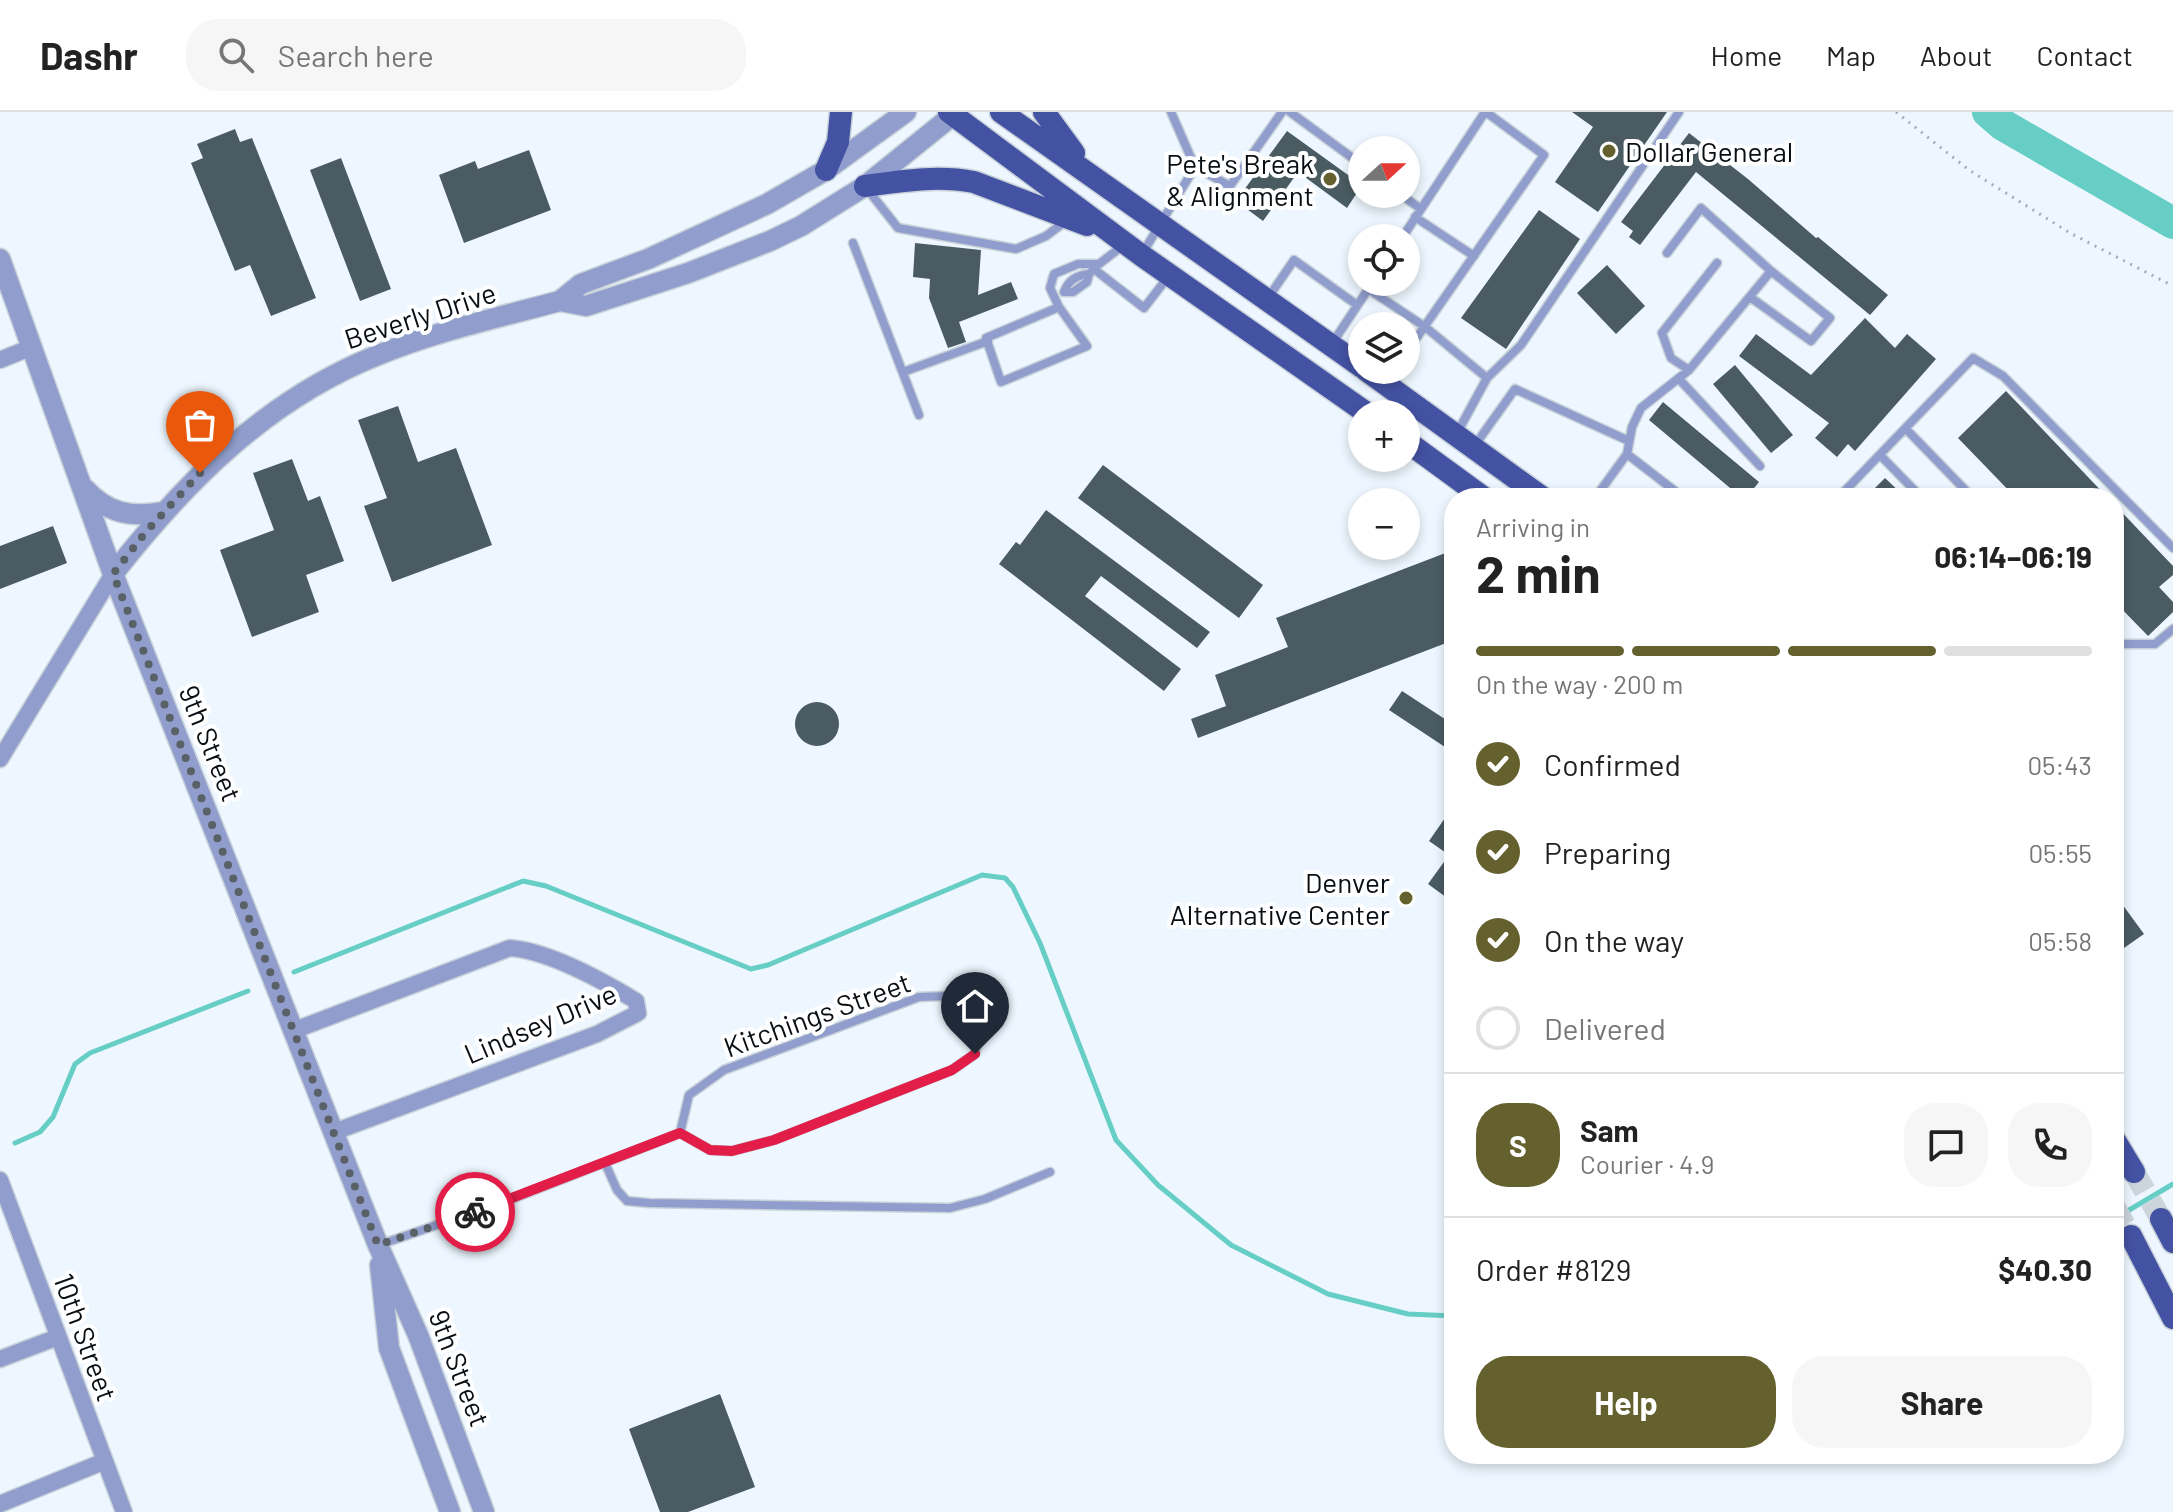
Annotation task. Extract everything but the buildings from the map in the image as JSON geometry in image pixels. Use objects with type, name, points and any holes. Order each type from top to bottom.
[{"type":"main road","points":[[826,170],[838,142],[841,112]]},
{"type":"main road","points":[[1001,112],[1348,357]]},
{"type":"main road","points":[[1044,112],[1089,173]]},
{"type":"main road","points":[[952,113],[1127,244],[1348,400]]},
{"type":"main road","points":[[865,186],[925,178],[974,182],[1070,218],[1127,244]]},
{"type":"main road","points":[[1392,384],[1422,410],[1529,488]]},
{"type":"main road","points":[[1420,414],[1422,410]]},
{"type":"main road","points":[[1420,449],[1471,488]]},
{"type":"main road","points":[[2124,1156],[2134,1172]]},
{"type":"main road","points":[[2161,1219],[2173,1242]]},
{"type":"main road","points":[[2131,1236],[2173,1318]]},
{"type":"street","name":"Beverly Drive","points":[[0,759],[113,574],[163,512],[226,449],[282,405],[328,378],[379,354],[418,340],[560,301],[581,284],[648,259],[767,204],[826,170],[906,112]]},
{"type":"street","name":"Beverly Drive","points":[[560,301],[586,306],[688,273],[783,235],[865,186],[952,113]]},
{"type":"street","points":[[767,204],[783,235]]},
{"type":"street","name":"9th Street","points":[[0,259],[113,574],[378,1245],[418,1335],[484,1512]]},
{"type":"street","points":[[0,360],[32,347]]},
{"type":"street","points":[[81,484],[97,502],[117,513],[140,516],[163,512]]},
{"type":"street","name":"Lindsey Drive","points":[[295,1030],[510,948],[532,950],[610,985],[636,1001],[638,1013],[597,1034],[334,1132]]},
{"type":"street","name":"10th Street","points":[[0,1180],[124,1512]]},
{"type":"street","name":"9th Street","points":[[378,1245],[389,1348],[450,1512]]},
{"type":"street","points":[[0,1359],[58,1337]]},
{"type":"street","points":[[0,1504],[105,1461]]},
{"type":"lane","points":[[1171,112],[1195,167],[1230,186],[1282,112]]},
{"type":"lane","points":[[1290,112],[1348,155]]},
{"type":"lane","points":[[1411,224],[1486,112],[1544,155],[1420,332]]},
{"type":"lane","points":[[1465,441],[1487,378],[1521,345],[1679,112]]},
{"type":"lane","points":[[1054,297],[1064,292],[1067,283],[1094,269],[1160,223],[1195,167]]},
{"type":"lane","points":[[865,186],[898,228],[1016,249],[1046,236],[1070,218]]},
{"type":"lane","points":[[1413,208],[1474,256]]},
{"type":"lane","points":[[1667,253],[1701,208],[1771,271],[1830,318],[1811,341],[1750,297]]},
{"type":"lane","points":[[853,243],[919,415]]},
{"type":"lane","points":[[1267,300],[1294,260],[1357,305]]},
{"type":"lane","points":[[1689,370],[1671,358],[1662,333],[1717,263]]},
{"type":"lane","points":[[1059,307],[986,338],[1001,382],[1087,346],[1054,297],[1050,288],[1054,274],[1078,264],[1094,269],[1144,308],[1170,275]]},
{"type":"lane","points":[[1602,488],[1627,454],[1641,408],[1689,370],[1771,271]]},
{"type":"lane","points":[[1331,345],[1363,296]]},
{"type":"lane","points":[[1384,296],[1487,378]]},
{"type":"lane","points":[[903,372],[988,341]]},
{"type":"lane","points":[[1848,488],[1973,358],[2003,376],[2114,488]]},
{"type":"lane","points":[[1679,379],[1760,466]]},
{"type":"lane","points":[[1465,441],[1515,389],[1629,441]]},
{"type":"lane","points":[[1906,429],[1963,488]]},
{"type":"lane","points":[[1627,454],[1671,488]]},
{"type":"lane","points":[[1880,455],[1912,488]]},
{"type":"lane","points":[[2124,498],[2173,548]]},
{"type":"lane","points":[[2124,643],[2155,644],[2173,629]]},
{"type":"lane","name":"Kitchings Street","points":[[946,996],[967,1004],[980,1027],[975,1054],[952,1070],[774,1140],[732,1151],[710,1150],[680,1133],[689,1095],[724,1070],[919,997],[946,996]]},
{"type":"lane","points":[[378,1245],[504,1202],[680,1133]]},
{"type":"lane","points":[[605,1163],[617,1190],[627,1201],[665,1203],[950,1208],[985,1199],[1050,1172]]},
{"type":"path","points":[[1896,112],[1981,178],[2070,233],[2173,286]]},
{"type":"waterway","points":[[1988,112],[2003,125],[2173,223]]},
{"type":"waterway","points":[[294,972],[523,881],[546,886],[751,969],[768,965],[982,875],[1005,878],[1013,887],[1040,943],[1116,1140],[1158,1185],[1231,1245],[1328,1294],[1408,1314],[1444,1316]]},
{"type":"waterway","points":[[15,1143],[40,1132],[53,1117],[75,1064],[90,1053],[248,991]]},
{"type":"waterway","points":[[2124,1213],[2173,1184]]},
{"type":"tunnel","points":[[2134,1172],[2161,1219]]},
{"type":"tunnel","points":[[2124,1224],[2131,1236]]},
{"type":"way so far","points":[[200,473],[145,533],[113,574],[378,1245],[475,1212]]},
{"type":"place","name":"Dollar General","points":[[1609,151]]},
{"type":"place","name":"Pete's Break & Alignment","points":[[1330,179]]},
{"type":"place","name":"Denver Alternative Center","points":[[1406,898]]},
{"type":"route","points":[[475,1212],[680,1133],[710,1150],[732,1151],[774,1140],[952,1070],[975,1054]]}]
